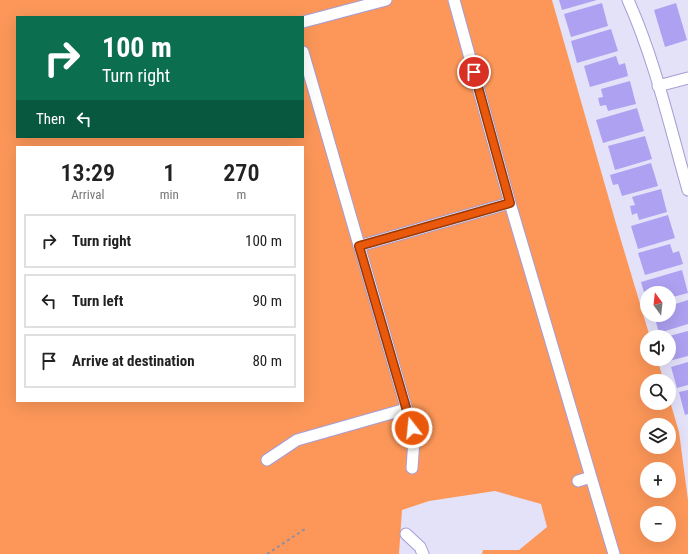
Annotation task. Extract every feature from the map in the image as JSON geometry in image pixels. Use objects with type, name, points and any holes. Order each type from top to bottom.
[{"type":"street","points":[[304,22],[386,0]]},
{"type":"street","points":[[454,0],[510,203],[614,554]]},
{"type":"street","points":[[628,0],[637,21],[658,86],[688,190]]},
{"type":"street","points":[[304,55],[406,409],[414,440],[412,468]]},
{"type":"street","points":[[658,86],[688,78]]},
{"type":"street","points":[[359,246],[510,203]]},
{"type":"street","points":[[267,460],[297,440],[406,409]]},
{"type":"street","points":[[578,481],[591,477]]},
{"type":"street","points":[[406,534],[420,547],[422,554]]},
{"type":"path","points":[[267,554],[305,529]]},
{"type":"shaded area","points":[[0,0],[552,0],[640,304],[640,322],[646,322],[648,330],[640,330],[640,366],[659,366],[662,374],[640,374],[640,410],[673,410],[675,418],[640,418],[640,454],[676,454],[676,422],[679,432],[688,500],[688,554],[482,554],[483,550],[519,550],[547,527],[541,504],[495,491],[429,501],[402,510],[399,554],[0,554]]},
{"type":"building","points":[[559,0],[597,0],[562,10]]},
{"type":"building","points":[[602,3],[608,26],[571,37],[564,14]]},
{"type":"building","points":[[676,3],[687,40],[665,47],[654,10]]},
{"type":"building","points":[[611,29],[618,51],[577,63],[571,41]]},
{"type":"building","points":[[616,56],[619,65],[625,63],[628,76],[590,87],[584,66]]},
{"type":"building","points":[[630,81],[636,104],[608,111],[606,105],[600,106],[598,98],[603,97],[601,89]]},
{"type":"building","points":[[637,108],[644,131],[603,143],[596,120]]},
{"type":"building","points":[[645,136],[652,159],[615,170],[608,146]]},
{"type":"building","points":[[651,163],[658,186],[622,196],[618,184],[613,185],[610,175]]},
{"type":"building","points":[[661,189],[667,212],[639,220],[637,213],[632,215],[630,206],[635,205],[632,197]]},
{"type":"building","points":[[668,215],[675,238],[638,249],[631,226]]},
{"type":"building","points":[[670,244],[673,253],[679,251],[683,264],[645,275],[638,253]]},
{"type":"building","points":[[682,270],[688,293],[676,296],[676,286],[642,286],[641,282]]},
{"type":"building","points":[[688,300],[688,324],[669,330],[658,330],[656,322],[676,322],[676,304]]},
{"type":"building","points":[[688,331],[688,356],[676,359],[676,334]]},
{"type":"building","points":[[688,362],[688,385],[677,388],[676,374],[673,374],[671,367]]},
{"type":"building","points":[[688,390],[688,414],[685,415],[679,392]]},
{"type":"route","points":[[412,428],[359,246],[510,203],[474,72]]}]
